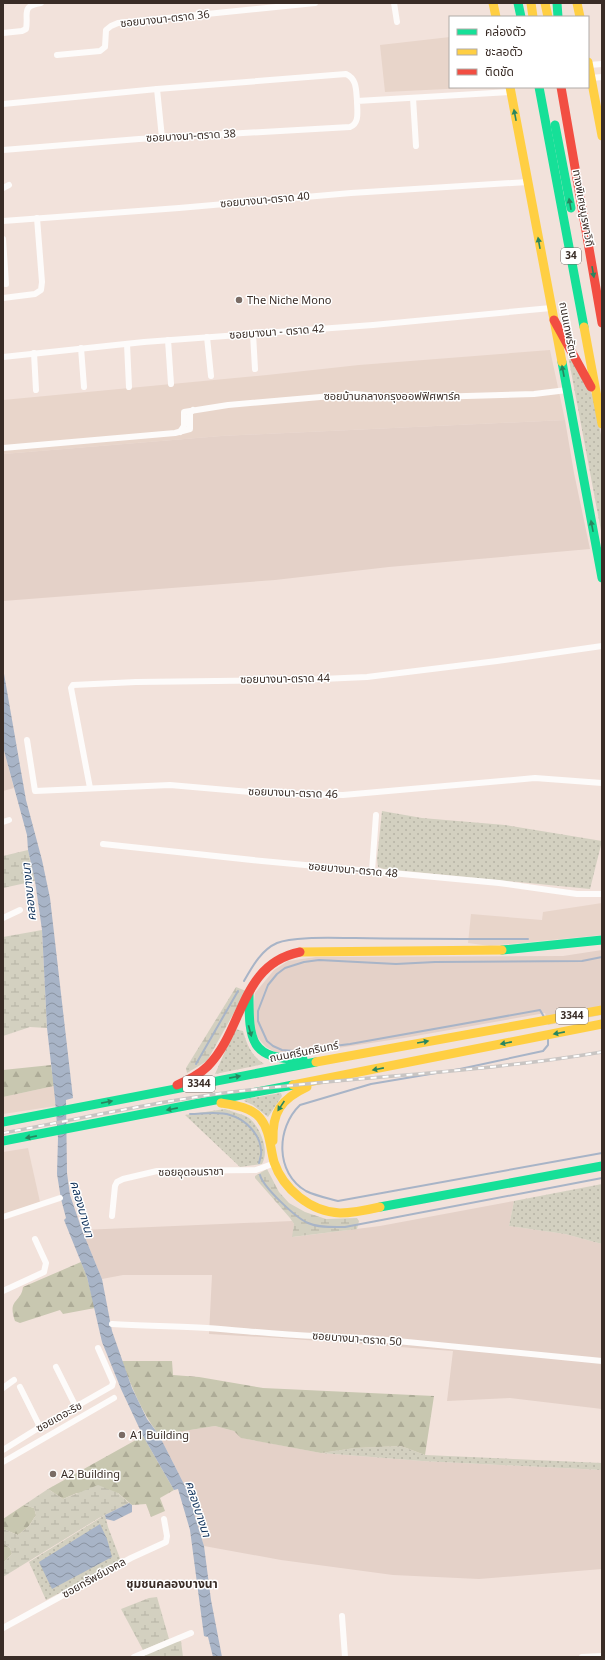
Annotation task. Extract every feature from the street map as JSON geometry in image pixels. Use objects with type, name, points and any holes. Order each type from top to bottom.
[{"type":"main road","points":[[493,3],[496,16]]},
{"type":"main road","points":[[518,3],[521,16]]},
{"type":"main road","points":[[523,3],[526,16]]},
{"type":"main road","points":[[531,3],[534,16]]},
{"type":"main road","points":[[545,3],[548,16]]},
{"type":"main road","points":[[553,3],[557,16]]},
{"type":"main road","points":[[557,3],[557,16]]},
{"type":"main road","points":[[578,3],[580,16]]},
{"type":"main road","points":[[589,69],[602,136]]},
{"type":"main road","points":[[538,88],[602,423]]},
{"type":"main road","name":"ถนนเทพรัตน","points":[[538,88],[602,423]]},
{"type":"main road","name":"ทางพิเศษบูรพาวิถี","points":[[547,88],[602,380]]},
{"type":"main road","name":"ทางพิเศษบูรพาวิถี","points":[[562,88],[602,323]]},
{"type":"main road","name":"34","points":[[568,88],[602,277]]},
{"type":"main road","name":"ถนนเทพรัตน","points":[[510,90],[602,578]]},
{"type":"main road","points":[[554,320],[597,398]]},
{"type":"main road","points":[[167,1090],[207,1068],[217,1056],[249,992],[259,976],[276,960],[296,953],[318,950],[345,952],[507,950],[602,940]]},
{"type":"main road","points":[[249,992],[249,1027],[254,1042],[263,1054],[281,1059],[330,1059]]},
{"type":"main road","name":"ถนนศรีนครินทร์","points":[[6,1121],[330,1059],[602,1010]]},
{"type":"main road","name":"3344","points":[[6,1142],[602,1024]]},
{"type":"main road","points":[[274,1160],[273,1130],[275,1115],[280,1105],[299,1090],[325,1079]]},
{"type":"main road","points":[[210,1102],[234,1105],[251,1111],[259,1117],[266,1128],[274,1160],[286,1185],[310,1205],[340,1213],[423,1200],[602,1166]]},
{"type":"street","points":[[3,33],[22,32],[26,29],[26,11],[28,7],[32,4],[41,3]]},
{"type":"street","name":"ซอยบางนา-ตราด 36","points":[[57,55],[100,51],[105,47],[106,30],[118,23],[315,3]]},
{"type":"street","points":[[394,3],[397,22]]},
{"type":"street","points":[[589,65],[602,64]]},
{"type":"street","name":"ซอยบางนา-ตราด 38","points":[[3,104],[157,89],[346,74],[352,77],[355,83],[357,101],[357,121],[350,127],[162,138],[3,150]]},
{"type":"street","points":[[591,78],[602,77]]},
{"type":"street","points":[[157,89],[162,138]]},
{"type":"street","points":[[357,101],[510,90]]},
{"type":"street","points":[[413,98],[416,146]]},
{"type":"street","name":"ซอยบางนา-ตราด 40","points":[[3,221],[351,193],[528,182]]},
{"type":"street","points":[[3,298],[35,294],[41,290],[37,218]]},
{"type":"street","points":[[3,238],[6,284]]},
{"type":"street","name":"ซอยบางนา - ตราด 42","points":[[3,357],[168,340],[373,325],[551,308]]},
{"type":"street","points":[[253,334],[255,369]]},
{"type":"street","points":[[208,337],[211,376]]},
{"type":"street","points":[[168,340],[171,384]]},
{"type":"street","points":[[127,344],[129,387]]},
{"type":"street","points":[[81,348],[84,387]]},
{"type":"street","points":[[34,353],[36,390]]},
{"type":"street","name":"ซอยบ้านกลางกรุงออฟฟิศพาร์ค","points":[[3,448],[180,432],[190,429],[190,413],[193,410],[228,405],[355,394],[397,398],[534,394],[567,390]]},
{"type":"street","name":"ซอยบางนา-ตราด 44","points":[[90,788],[71,688],[73,685],[136,682],[299,680],[367,677],[602,646]]},
{"type":"street","name":"ซอยบางนา-ตราด 46","points":[[27,740],[36,791],[170,785],[264,794],[343,795],[535,778],[602,783]]},
{"type":"street","points":[[372,871],[376,815]]},
{"type":"street","name":"ซอยบางนา-ตราด 48","points":[[103,844],[262,861],[500,883],[577,894],[602,894]]},
{"type":"street","points":[[3,918],[20,910]]},
{"type":"street","name":"ซอยอุดอนราชา","points":[[112,1216],[115,1186],[117,1182],[123,1179],[157,1171],[256,1170],[274,1160]]},
{"type":"street","points":[[3,1217],[60,1198]]},
{"type":"street","points":[[3,1291],[44,1272],[46,1263],[35,1239]]},
{"type":"street","name":"ซอยบางนา-ตราด 50","points":[[112,1324],[153,1327],[204,1328],[337,1338],[366,1338],[602,1361]]},
{"type":"street","name":"ซอยเดอะริช","points":[[3,1450],[112,1386],[113,1382],[98,1348]]},
{"type":"street","points":[[56,1367],[76,1407]]},
{"type":"street","points":[[3,1388],[14,1380]]},
{"type":"street","points":[[20,1387],[40,1427]]},
{"type":"street","points":[[3,1462],[114,1398]]},
{"type":"street","name":"ซอยทรัพย์มงคล","points":[[3,1628],[131,1558],[166,1542],[167,1536],[164,1519]]},
{"type":"street","points":[[342,1616],[345,1657]]},
{"type":"street","points":[[134,1657],[191,1633]]},
{"type":"street","points":[[582,1657],[602,1656]]},
{"type":"shaded area","points":[[449,37],[449,88],[467,88],[385,92],[380,45]]},
{"type":"shaded area","points":[[550,350],[565,420],[221,436],[3,454],[3,400],[359,365]]},
{"type":"shaded area","points":[[565,420],[574,473],[590,549],[389,567],[275,580],[3,601],[3,454],[221,436]]},
{"type":"shaded area","points":[[3,747],[14,788],[3,791]]},
{"type":"shaded area","points":[[602,903],[602,935],[490,946],[468,943],[471,914],[542,920],[543,912]]},
{"type":"shaded area","points":[[602,950],[602,1015],[548,1025],[545,1013],[404,1038],[298,1054],[277,1053],[266,1047],[258,1038],[253,1026],[255,993],[274,970],[288,961],[316,957],[563,956]]},
{"type":"shaded area","points":[[54,1086],[56,1106],[3,1114],[3,1097]]},
{"type":"shaded area","points":[[28,1148],[40,1202],[3,1215],[3,1152]]},
{"type":"shaded area","points":[[514,1201],[509,1226],[565,1234],[602,1244],[602,1409],[510,1398],[447,1401],[453,1351],[209,1334],[212,1275],[123,1275],[102,1279],[82,1230],[292,1221],[294,1224],[293,1237],[380,1226]]},
{"type":"shaded area","points":[[215,1426],[234,1431],[242,1438],[321,1453],[422,1461],[602,1470],[602,1569],[479,1579],[393,1575],[281,1560],[204,1546],[187,1490],[159,1435]]},
{"type":"green space","points":[[567,350],[594,398],[602,440],[602,536]]},
{"type":"green space","points":[[382,811],[422,818],[505,825],[602,841],[590,889],[384,869],[378,867],[377,859]]},
{"type":"green space","points":[[28,850],[35,881],[3,888],[3,856]]},
{"type":"green space","points":[[42,930],[47,1028],[30,1027],[3,1036],[3,937]]},
{"type":"green space","points":[[236,987],[246,991],[207,1061],[187,1073],[186,1068]]},
{"type":"green space","points":[[235,1029],[243,1031],[250,1049],[264,1064],[215,1074]]},
{"type":"green space","points":[[51,1065],[54,1086],[3,1097],[3,1070]]},
{"type":"green space","points":[[281,1093],[282,1096],[268,1117],[253,1105],[244,1101],[246,1099]]},
{"type":"green space","points":[[225,1109],[249,1118],[257,1127],[263,1139],[265,1152],[262,1164],[240,1167],[185,1115]]},
{"type":"green space","points":[[267,1169],[279,1192],[289,1203],[305,1212],[326,1219],[357,1218],[359,1221],[357,1229],[292,1237],[294,1224],[255,1178],[255,1176]]},
{"type":"green space","points":[[602,1184],[602,1244],[565,1234],[509,1226],[514,1201]]},
{"type":"green space","points":[[81,1262],[87,1277],[95,1308],[63,1314],[60,1310],[20,1323],[15,1321],[13,1305],[20,1296],[23,1287]]},
{"type":"green space","points":[[122,1361],[172,1361],[173,1375],[199,1377],[263,1388],[434,1396],[425,1455],[401,1446],[355,1448],[321,1453],[241,1438],[234,1431],[215,1426],[159,1435],[147,1418],[138,1400]]},
{"type":"green space","points":[[143,1436],[174,1490],[160,1498],[165,1511],[151,1517],[146,1504],[132,1505],[118,1493],[77,1493],[63,1499],[48,1489]]},
{"type":"green space","points":[[401,1446],[425,1455],[602,1463],[602,1470],[422,1461],[321,1453],[355,1448]]},
{"type":"green space","points":[[98,1485],[118,1493],[129,1503],[99,1518],[3,1577],[3,1563],[12,1554],[10,1548],[3,1543],[3,1529],[18,1535],[29,1526],[36,1515],[34,1508],[24,1505],[48,1489],[63,1499]]},
{"type":"green space","points":[[24,1505],[34,1508],[36,1515],[29,1526],[18,1535],[3,1529],[3,1519]]},
{"type":"green space","points":[[105,1515],[121,1561],[46,1600],[29,1562]]},
{"type":"green space","points":[[3,1543],[10,1548],[12,1554],[3,1563]]},
{"type":"green space","points":[[157,1597],[169,1639],[143,1650],[121,1609],[149,1598]]},
{"type":"green space","points":[[181,1641],[183,1657],[139,1657],[170,1643]]},
{"type":"water","points":[[3,668],[26,800],[42,860],[50,898],[73,1098],[66,1100],[67,1173],[70,1195],[82,1230],[102,1279],[112,1331],[132,1388],[147,1419],[159,1435],[187,1490],[204,1546],[211,1600],[222,1657],[213,1657],[208,1637],[204,1636],[190,1530],[178,1489],[174,1490],[143,1436],[121,1389],[102,1342],[87,1277],[64,1220],[66,1218],[57,1174],[58,1138],[47,1028],[42,930],[35,881],[28,850],[27,835],[3,747]]},
{"type":"water","points":[[129,1503],[132,1505],[132,1512],[114,1521],[106,1519],[105,1515]]},
{"type":"water","points":[[100,1524],[107,1539],[112,1557],[52,1589],[39,1562]]},
{"type":"waterway","points":[[244,981],[250,970],[266,950],[277,943],[293,939],[528,939]]},
{"type":"waterway","points":[[544,1017],[540,1010],[350,1044],[294,1051],[282,1050],[273,1046],[267,1041],[258,1021],[258,1011],[268,985],[277,974],[285,968],[304,962],[319,960],[396,964],[435,962],[582,961],[602,957]]},
{"type":"waterway","points":[[196,1064],[238,991]]},
{"type":"waterway","points":[[548,1038],[548,1045],[543,1051],[460,1069],[371,1084],[300,1105],[286,1126],[283,1138],[282,1150],[284,1162],[289,1173],[296,1183],[306,1191],[338,1201],[602,1153]]},
{"type":"waterway","points":[[190,1114],[220,1113],[230,1115],[241,1120],[251,1128],[258,1138],[261,1152],[259,1163]]},
{"type":"waterway","points":[[260,1175],[273,1194],[296,1215],[312,1225],[331,1227],[345,1227],[602,1178]]},
{"type":"railway","points":[[3,1133],[187,1098],[293,1085],[470,1069],[558,1059],[602,1052]]},
{"type":"traffic: fast","points":[[518,3],[521,16]]},
{"type":"traffic: fast","points":[[557,3],[558,16]]},
{"type":"traffic: fast","points":[[539,88],[584,327]]},
{"type":"traffic: fast","points":[[555,125],[571,208]]},
{"type":"traffic: fast","points":[[562,362],[602,578]]},
{"type":"traffic: fast","points":[[502,950],[602,940]]},
{"type":"traffic: fast","points":[[249,994],[250,1024],[252,1035],[256,1044],[263,1051],[272,1056],[303,1059]]},
{"type":"traffic: fast","points":[[3,1122],[316,1062]]},
{"type":"traffic: fast","points":[[3,1141],[293,1085]]},
{"type":"traffic: fast","points":[[380,1207],[602,1166]]},
{"type":"traffic: slow","points":[[493,3],[496,16]]},
{"type":"traffic: slow","points":[[531,3],[533,16]]},
{"type":"traffic: slow","points":[[545,3],[548,16]]},
{"type":"traffic: slow","points":[[577,3],[580,16]]},
{"type":"traffic: slow","points":[[589,67],[602,136]]},
{"type":"traffic: slow","points":[[510,88],[562,362]]},
{"type":"traffic: slow","points":[[584,327],[602,424]]},
{"type":"traffic: slow","points":[[300,952],[502,950]]},
{"type":"traffic: slow","points":[[316,1062],[602,1010]]},
{"type":"traffic: slow","points":[[293,1085],[602,1024]]},
{"type":"traffic: slow","points":[[273,1141],[276,1114],[291,1096],[307,1087]]},
{"type":"traffic: slow","points":[[221,1103],[247,1109],[252,1111],[260,1118],[268,1133],[274,1162],[278,1172],[291,1190],[309,1204],[329,1212],[340,1213],[355,1212],[380,1207]]},
{"type":"traffic: jam","points":[[561,88],[602,323]]},
{"type":"traffic: jam","points":[[554,320],[591,387]]},
{"type":"traffic: jam","points":[[177,1085],[205,1069],[220,1051],[245,1000],[254,984],[265,970],[280,959],[300,952]]},
{"type":"place","name":"The Niche Mono","points":[[239,300]]},
{"type":"place","name":"A1 Building","points":[[122,1435]]},
{"type":"place","name":"A2 Building","points":[[53,1474]]},
{"type":"district","name":"ชุมชนคลองบางนา","points":[[172,1584]]},
{"type":"water label","name":"คลองบางนา","points":[[29,892]]},
{"type":"water label","name":"คลองบางนา","points":[[82,1209]]},
{"type":"water label","name":"คลองบางนา","points":[[198,1509]]}]
